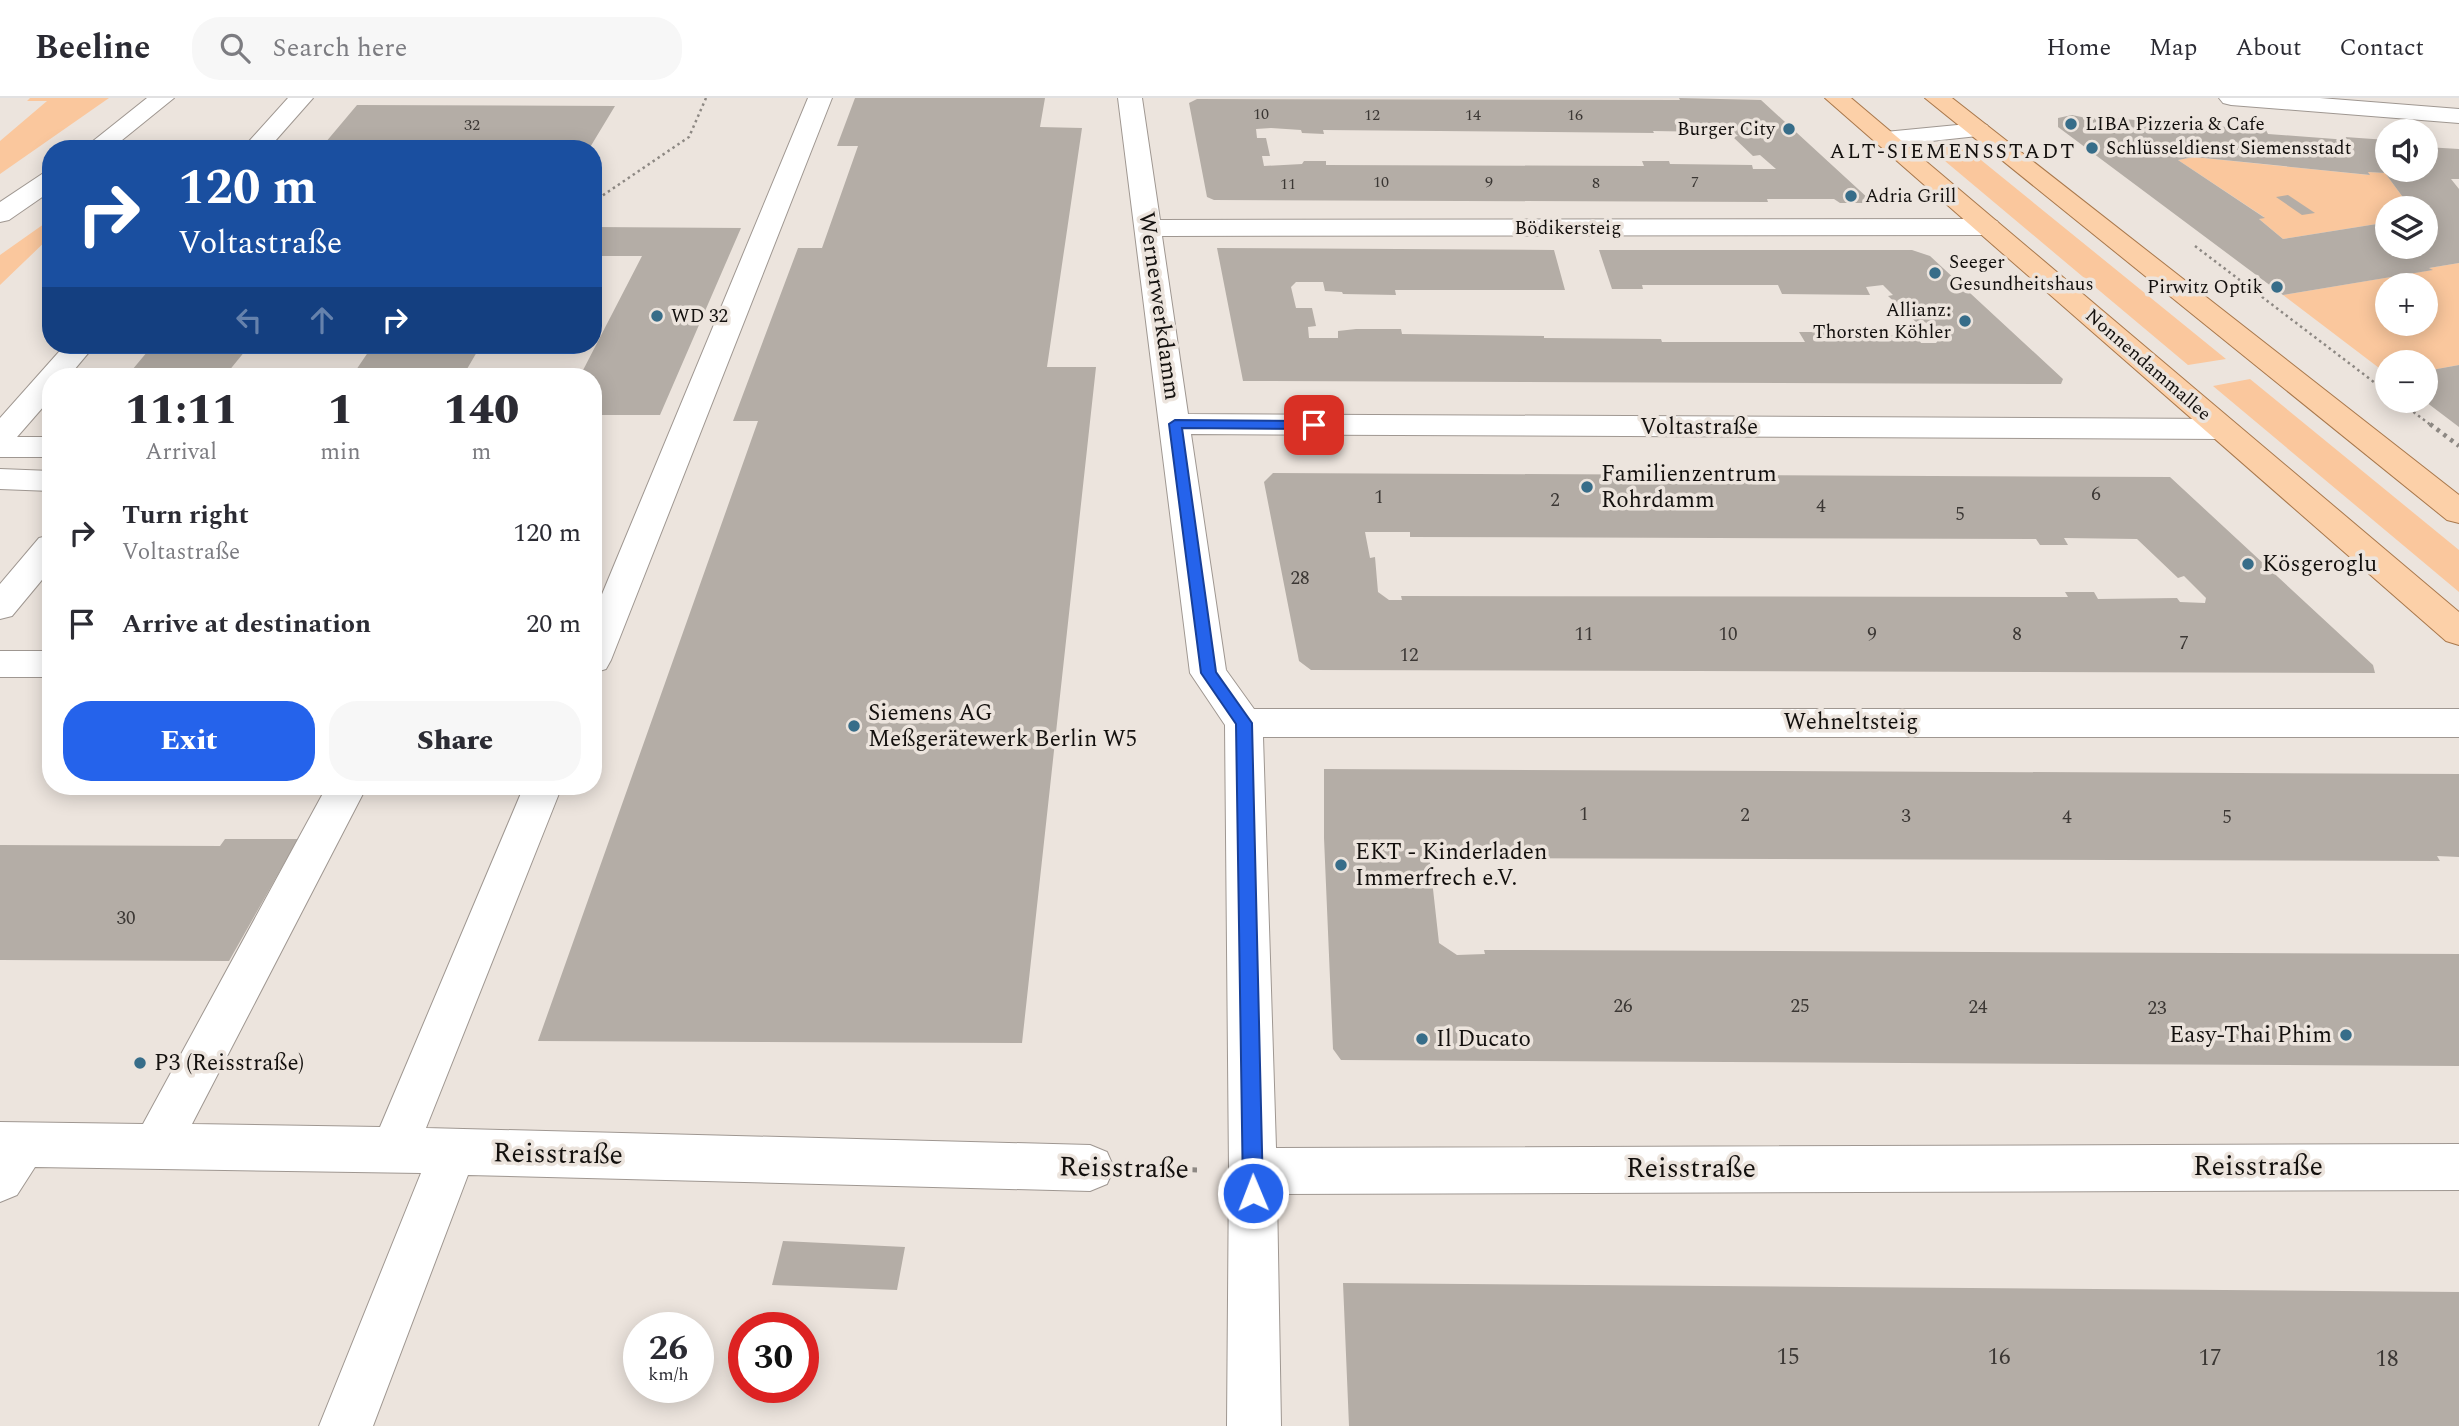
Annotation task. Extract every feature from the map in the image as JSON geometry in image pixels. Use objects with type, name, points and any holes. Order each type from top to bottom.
[{"type":"main road","name":"Nonnendammallee","points":[[1837,98],[2459,632]]},
{"type":"main road","points":[[1937,98],[2459,512]]},
{"type":"street","points":[[107,140],[162,98]]},
{"type":"street","points":[[262,140],[301,98]]},
{"type":"street","points":[[602,638],[820,98]]},
{"type":"street","name":"Wernerwerkdamm","points":[[1130,98],[1208,673],[1244,723]]},
{"type":"street","points":[[2231,98],[2459,116]]},
{"type":"street","points":[[1885,139],[1978,130]]},
{"type":"street","points":[[0,214],[42,185]]},
{"type":"street","name":"Bödikersteig","points":[[1148,228],[1988,227]]},
{"type":"street","points":[[61,368],[73,354]]},
{"type":"street","points":[[0,437],[42,389]]},
{"type":"street","name":"Voltastraße","points":[[1175,424],[2222,429]]},
{"type":"street","points":[[0,447],[42,447]]},
{"type":"street","points":[[0,480],[42,481]]},
{"type":"street","points":[[0,607],[42,557]]},
{"type":"street","points":[[0,664],[42,664]]},
{"type":"street","points":[[1244,723],[1253,1171],[1254,1426]]},
{"type":"street","name":"Wehneltsteig","points":[[1244,723],[2459,723]]},
{"type":"street","points":[[156,1146],[343,795]]},
{"type":"street","points":[[394,1150],[539,795]]},
{"type":"street","name":"Reisstraße","points":[[8,1156],[156,1146],[1090,1168]]},
{"type":"street","points":[[346,1426],[453,1152]]},
{"type":"street","name":"Reisstraße","points":[[1253,1171],[2459,1167]]},
{"type":"path","points":[[602,196],[689,137],[706,98]]},
{"type":"path","points":[[2415,413],[2459,446]]},
{"type":"path","name":"Reisstraße","points":[[1090,1168],[1253,1171]]},
{"type":"shaded area","points":[[30,98],[109,98],[49,140],[42,140],[42,145],[0,174],[0,141],[47,101],[27,101]]},
{"type":"shaded area","points":[[1940,143],[1956,143],[1965,147],[2226,359],[2188,365],[1933,151],[1934,146]]},
{"type":"shaded area","points":[[2194,157],[2369,175],[2368,172],[2375,172],[2375,182],[2392,182],[2402,196],[2375,196],[2375,224],[2283,239],[2259,219],[2264,217],[2178,160]]},
{"type":"shaded area","points":[[42,225],[42,245],[0,285],[0,255]]},
{"type":"shaded area","points":[[2459,263],[2459,365],[2438,369],[2438,350],[2375,350],[2375,365],[2283,295],[2375,280],[2375,336],[2438,336],[2438,273],[2414,273],[2432,270],[2429,268]]},
{"type":"shaded area","points":[[2250,379],[2459,550],[2459,592],[2213,386]]},
{"type":"building","name":"Siemens AG Meßgerätewerk Berlin W5","points":[[855,98],[1045,98],[1040,127],[1082,128],[1047,367],[1096,367],[1022,1043],[538,1041],[758,421],[733,421],[798,248],[822,248],[858,146],[837,146]]},
{"type":"building","points":[[1679,98],[1761,100],[1870,200],[1865,203],[1840,203],[1834,199],[1767,199],[1768,202],[1214,200],[1207,197],[1189,103],[1197,99],[1680,100]],"holes":[[[1711,128],[1729,128],[1738,136],[1733,137],[1753,156],[1760,155],[1776,169],[1753,169],[1752,165],[1670,164],[1669,161],[1642,161],[1644,166],[1326,165],[1326,161],[1264,166],[1262,156],[1270,156],[1266,138],[1257,138],[1256,129],[1301,130],[1302,133],[1324,134],[1323,130],[1654,133],[1653,131],[1713,132]]]},
{"type":"building","points":[[357,105],[615,106],[594,140],[328,140]]},
{"type":"building","points":[[2072,115],[2091,119],[2097,117],[2266,130],[2268,134],[2348,140],[2345,137],[2375,139],[2375,172],[2368,172],[2370,175],[2194,157],[2178,160],[2265,218],[2259,219],[2283,239],[2375,224],[2375,259],[2438,259],[2438,196],[2402,196],[2392,182],[2438,182],[2438,148],[2459,149],[2459,179],[2451,179],[2459,189],[2459,263],[2415,273],[2375,273],[2375,280],[2283,295],[2058,127],[2058,118]]},
{"type":"building","points":[[2288,195],[2315,213],[2302,215],[2276,197]]},
{"type":"building","name":"WD 32","points":[[602,227],[741,228],[660,415],[602,415],[602,368],[584,368],[591,354],[602,354],[602,333],[642,256],[602,256]]},
{"type":"building","points":[[1217,248],[1554,250],[1565,290],[1395,290],[1396,295],[1343,294],[1325,291],[1323,282],[1296,282],[1291,287],[1296,308],[1312,308],[1316,326],[1308,327],[1309,338],[1338,338],[1338,331],[1356,329],[1401,329],[1402,334],[1661,339],[1662,342],[1805,342],[1799,332],[1851,332],[1853,335],[1917,336],[1921,343],[1936,343],[1941,337],[1925,322],[1917,323],[1888,296],[1893,295],[1883,285],[1866,287],[1870,295],[1782,294],[1778,285],[1642,285],[1643,289],[1612,289],[1599,250],[1912,250],[1930,256],[2063,379],[2061,384],[1243,381]]},
{"type":"building","points":[[145,354],[243,354],[231,368],[134,368]]},
{"type":"building","points":[[367,354],[476,354],[468,368],[357,368]]},
{"type":"building","points":[[2459,365],[2459,427],[2438,411],[2438,369]]},
{"type":"building","points":[[1273,473],[2170,477],[2373,665],[2375,673],[1311,670],[1299,661],[1264,482]],"holes":[[[1365,532],[1410,532],[1410,537],[2036,539],[2040,545],[2068,545],[2064,538],[2137,539],[2178,578],[2184,576],[2206,598],[2205,603],[2180,602],[2177,598],[2098,599],[2094,592],[2065,592],[2068,597],[1401,596],[1402,600],[1389,600],[1378,592],[1375,557],[1370,558]]]},
{"type":"building","points":[[1324,769],[2459,774],[2459,857],[2437,856],[2440,861],[1472,858],[1471,852],[1444,853],[1430,862],[1439,943],[1457,955],[1485,954],[1484,950],[2459,954],[2459,1066],[1341,1060],[1333,1049],[1324,838]]},
{"type":"building","points":[[225,839],[298,839],[229,961],[0,960],[0,845],[220,846]]},
{"type":"building","points":[[783,1241],[905,1247],[897,1290],[772,1285]]},
{"type":"building","points":[[1343,1283],[2459,1292],[2459,1426],[1349,1426]]},
{"type":"place","name":"LIBA Pizzeria & Cafe","points":[[2071,124]]},
{"type":"place","name":"Burger City","points":[[1789,129]]},
{"type":"place","name":"Schlüsseldienst Siemensstadt","points":[[2092,148]]},
{"type":"place","name":"Adria Grill","points":[[1851,196]]},
{"type":"place","name":"Seeger Gesundheitshaus","points":[[1935,273]]},
{"type":"place","name":"Pirwitz Optik","points":[[2277,287]]},
{"type":"place","name":"WD 32","points":[[657,316]]},
{"type":"place","name":"Allianz: Thorsten Köhler","points":[[1965,321]]},
{"type":"place","name":"Familienzentrum Rohrdamm","points":[[1587,487]]},
{"type":"place","name":"Kösgeroglu","points":[[2248,564]]},
{"type":"place","name":"Siemens AG Meßgerätewerk Berlin W5","points":[[854,726]]},
{"type":"place","name":"EKT - Kinderladen Immerfrech e.V.","points":[[1341,865]]},
{"type":"place","name":"Easy-Thai Phim","points":[[2346,1035]]},
{"type":"place","name":"Il Ducato","points":[[1422,1039]]},
{"type":"place","name":"P3 (Reisstraße)","points":[[140,1063]]},
{"type":"district","name":"ALT-SIEMENSSTADT","points":[[1953,152]]},
{"type":"route","points":[[1253,1193],[1244,723],[1208,673],[1175,424],[1314,425]]}]
